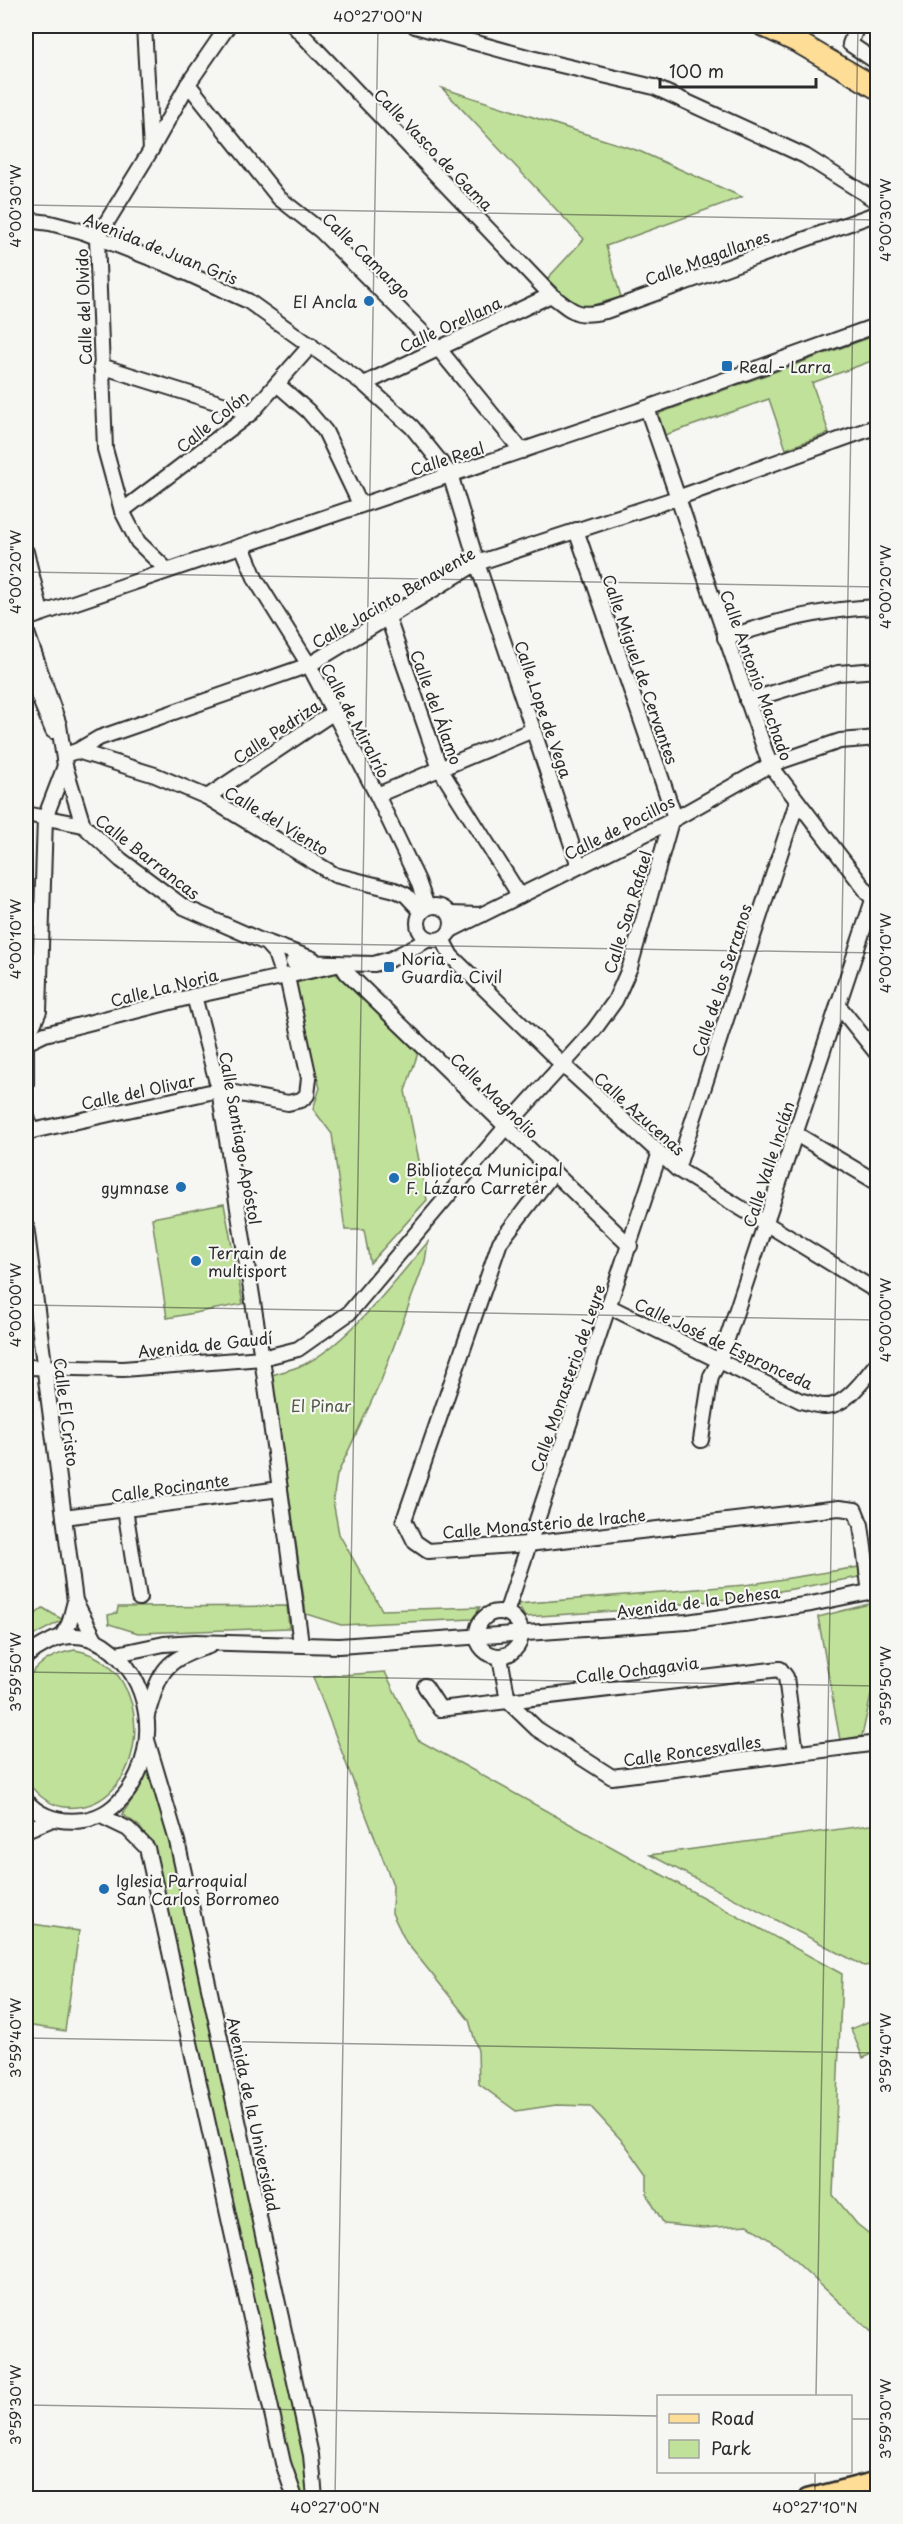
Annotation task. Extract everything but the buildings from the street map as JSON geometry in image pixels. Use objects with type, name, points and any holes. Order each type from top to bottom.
[{"type":"highway","points":[[762,26],[801,44],[878,89]]},
{"type":"main road","points":[[807,2499],[878,2480]]},
{"type":"main road","points":[[870,2499],[878,2497]]},
{"type":"street","points":[[144,26],[151,150]]},
{"type":"street","name":"Calle del Olvido","points":[[167,570],[138,542],[122,511],[105,449],[97,238],[188,84],[228,26]]},
{"type":"street","name":"Calle Vasco de Gama","points":[[294,26],[551,295]]},
{"type":"street","points":[[416,26],[531,58],[654,87],[805,156],[878,202]]},
{"type":"street","points":[[857,26],[850,44],[878,63]]},
{"type":"street","name":"Calle Camargo","points":[[188,84],[279,198],[321,231],[438,348],[522,451]]},
{"type":"street","name":"Calle Magallanes","points":[[551,295],[574,312],[586,316],[606,311],[878,213]]},
{"type":"street","name":"Avenida de Juan Gris","points":[[26,220],[50,223],[97,238],[171,266],[248,301],[364,384],[412,427],[450,474],[477,563]]},
{"type":"street","name":"Calle Orellana","points":[[364,384],[551,295]]},
{"type":"street","name":"Calle Real","points":[[26,619],[647,408],[878,325]]},
{"type":"street","name":"Calle Colón","points":[[122,511],[251,413],[311,345]]},
{"type":"street","points":[[101,366],[251,413]]},
{"type":"street","points":[[277,384],[309,411],[325,431],[360,504]]},
{"type":"street","name":"Calle Antonio Machado","points":[[647,408],[724,638],[770,765],[875,903]]},
{"type":"street","name":"Calle Jacinto Benavente","points":[[69,757],[99,738],[309,665],[477,563],[677,498],[878,426]]},
{"type":"street","name":"Calle Miguel de Cervantes","points":[[576,530],[673,819]]},
{"type":"street","name":"Calle de Miralrío","points":[[242,546],[256,580],[309,665],[376,795],[418,881],[424,909]]},
{"type":"street","points":[[26,552],[41,613]]},
{"type":"street","name":"Calle Lope de Vega","points":[[477,563],[579,866]]},
{"type":"street","points":[[724,638],[786,619],[838,608],[878,607]]},
{"type":"street","name":"Calle del Álamo","points":[[388,618],[440,769],[520,896]]},
{"type":"street","points":[[26,630],[53,704],[69,757],[45,818],[39,1011],[27,1035],[26,1084]]},
{"type":"street","points":[[26,666],[69,757]]},
{"type":"street","points":[[747,701],[838,673],[878,670]]},
{"type":"street","name":"Calle Pedriza","points":[[207,797],[334,712]]},
{"type":"street","points":[[376,795],[533,730]]},
{"type":"street","points":[[99,738],[111,760]]},
{"type":"street","name":"Calle de Pocillos","points":[[286,969],[341,964],[374,964],[386,961],[441,936],[673,819],[770,765],[840,741],[878,738]]},
{"type":"street","name":"Calle del Viento","points":[[69,757],[111,760],[155,775],[207,797],[335,875],[406,895]]},
{"type":"street","name":"Calle Barrancas","points":[[69,757],[83,825],[121,860],[184,908],[261,941],[323,962]]},
{"type":"street","name":"Calle de los Serranos","points":[[677,1169],[797,802]]},
{"type":"street","points":[[27,815],[83,825]]},
{"type":"street","name":"Calle San Rafael","points":[[506,1128],[563,1065],[615,1001],[630,967],[673,819]]},
{"type":"street","points":[[418,881],[406,895],[424,909],[440,906],[450,914],[453,922],[441,936],[420,932],[418,922],[424,909]]},
{"type":"street","name":"Calle Valle Inclán","points":[[701,1440],[711,1376],[720,1359],[838,1005],[875,903]]},
{"type":"street","name":"Calle de Pocillos","points":[[450,914],[481,915]]},
{"type":"street","name":"Calle Azucenas","points":[[441,936],[451,956],[659,1155],[677,1169],[878,1292]]},
{"type":"street","name":"Calle Barrancas","points":[[261,941],[273,949],[286,969]]},
{"type":"street","points":[[280,946],[286,969]]},
{"type":"street","name":"Calle de Pocillos","points":[[286,969],[323,962],[341,964]]},
{"type":"street","name":"Calle Magnolio","points":[[341,964],[347,973],[630,1246]]},
{"type":"street","name":"Calle La Noria","points":[[27,1035],[45,1034],[261,980],[286,969]]},
{"type":"street","name":"Calle del Olivar","points":[[26,1115],[29,1133],[219,1090],[288,1103],[302,1100],[307,1095],[309,1078],[286,969]]},
{"type":"street","name":"Calle Santiago Apóstol","points":[[194,996],[219,1090],[262,1358],[301,1643]]},
{"type":"street","points":[[838,1005],[878,1055]]},
{"type":"street","name":"Avenida de Gaudí","points":[[26,1367],[123,1369],[262,1358],[298,1349],[349,1313],[506,1128]]},
{"type":"street","points":[[796,1134],[878,1183]]},
{"type":"street","name":"Calle Monasterio de Leyre","points":[[506,1613],[659,1155]]},
{"type":"street","name":"Calle Monasterio de Irache","points":[[553,1173],[500,1242],[404,1520],[415,1542],[429,1551],[528,1544],[838,1508],[855,1510],[861,1525],[874,1591]]},
{"type":"street","name":"Calle El Cristo","points":[[26,1227],[75,1601],[95,1639]]},
{"type":"street","name":"Calle José de Espronceda","points":[[610,1307],[720,1359],[801,1401],[825,1407],[840,1402],[868,1376],[878,1362]]},
{"type":"street","name":"Calle Rocinante","points":[[64,1516],[280,1489]]},
{"type":"street","points":[[125,1509],[139,1598]]},
{"type":"street","name":"Avenida de la Dehesa","points":[[117,1654],[164,1644],[218,1642],[339,1646],[687,1622],[811,1604],[874,1591]]},
{"type":"street","name":"Calle El Cristo","points":[[62,1636],[69,1624],[75,1601]]},
{"type":"street","points":[[492,1613],[506,1613],[517,1620],[521,1635],[513,1652],[500,1657],[488,1654],[477,1637],[479,1624],[492,1613]]},
{"type":"street","points":[[26,1657],[46,1643],[62,1636],[85,1636],[95,1639],[117,1654],[134,1677],[141,1692],[147,1740],[142,1766],[134,1782],[121,1800],[101,1816],[80,1821],[53,1819],[37,1812],[26,1802]]},
{"type":"street","name":"Avenida de la Dehesa","points":[[146,1718],[158,1680],[168,1665],[182,1655],[218,1642]]},
{"type":"street","points":[[500,1657],[508,1701]]},
{"type":"street","name":"Calle Ochagavia","points":[[425,1686],[440,1709],[780,1669],[786,1677],[796,1753]]},
{"type":"street","name":"Calle Roncesvalles","points":[[508,1701],[537,1729],[612,1778],[878,1743]]},
{"type":"street","name":"Avenida de la Universidad","points":[[147,1740],[177,1841],[311,2455],[315,2499]]},
{"type":"street","points":[[101,1816],[128,1829],[147,1848],[282,2463],[295,2499]]},
{"type":"street","points":[[26,1830],[53,1819]]},
{"type":"green space","points":[[442,88],[639,151],[742,197],[606,246],[621,297],[583,308],[573,303],[547,279],[584,239]]},
{"type":"green space","points":[[877,335],[877,359],[812,383],[829,433],[786,449],[769,399],[665,435],[660,413]]},
{"type":"green space","points":[[335,973],[418,1053],[405,1091],[427,1200],[370,1263],[364,1230],[345,1230],[332,1134],[313,1109],[320,1088],[292,984]]},
{"type":"green space","name":"Terrain de multisport","points":[[224,1204],[243,1304],[167,1318],[152,1218]]},
{"type":"green space","name":"El Pinar","points":[[428,1242],[425,1261],[381,1381],[337,1475],[333,1501],[339,1534],[382,1610],[480,1607],[473,1619],[341,1625],[306,1614],[272,1375],[303,1365],[337,1342],[370,1310]]},
{"type":"green space","points":[[859,1567],[859,1577],[746,1597],[629,1610],[525,1617],[517,1604],[745,1585]]},
{"type":"green space","points":[[877,1602],[877,1668],[862,1736],[840,1740],[818,1617]]},
{"type":"green space","points":[[287,1606],[289,1628],[138,1633],[109,1624],[108,1615],[117,1613],[118,1607]]},
{"type":"green space","points":[[43,1608],[63,1620],[36,1634],[26,1644],[26,1617],[32,1617]]},
{"type":"green space","points":[[75,1650],[104,1662],[123,1683],[133,1709],[134,1738],[128,1765],[114,1789],[92,1803],[64,1807],[52,1804],[42,1797],[26,1778],[26,1681],[47,1660]]},
{"type":"green space","points":[[385,1672],[418,1740],[842,1974],[833,2195],[857,2224],[877,2240],[877,2337],[781,2248],[748,2225],[703,2228],[664,2224],[647,2195],[647,2175],[625,2144],[590,2106],[556,2105],[516,2111],[479,2084],[478,2051],[469,2020],[406,1942],[392,1913],[393,1885],[313,1677]]},
{"type":"green space","points":[[151,1757],[306,2457],[311,2498],[299,2498],[288,2462],[148,1839],[139,1826],[122,1814],[139,1790]]},
{"type":"green space","points":[[877,1824],[877,1964],[864,1966],[650,1855]]},
{"type":"green space","points":[[26,1923],[79,1931],[65,2031],[26,2025]]},
{"type":"green space","points":[[877,2018],[877,2052],[863,2058],[851,2029]]},
{"type":"place","name":"El Ancla","points":[[369,301]]},
{"type":"place","name":"Real - Larra","points":[[727,366]]},
{"type":"place","name":"Noria - Guardia Civil","points":[[389,967]]},
{"type":"place","name":"Biblioteca Municipal F. Lázaro Carreter","points":[[394,1178]]},
{"type":"place","name":"gymnase","points":[[181,1187]]},
{"type":"place","name":"Terrain de multisport","points":[[196,1261]]},
{"type":"place","name":"Iglesia Parroquial San Carlos Borromeo","points":[[104,1889]]}]
